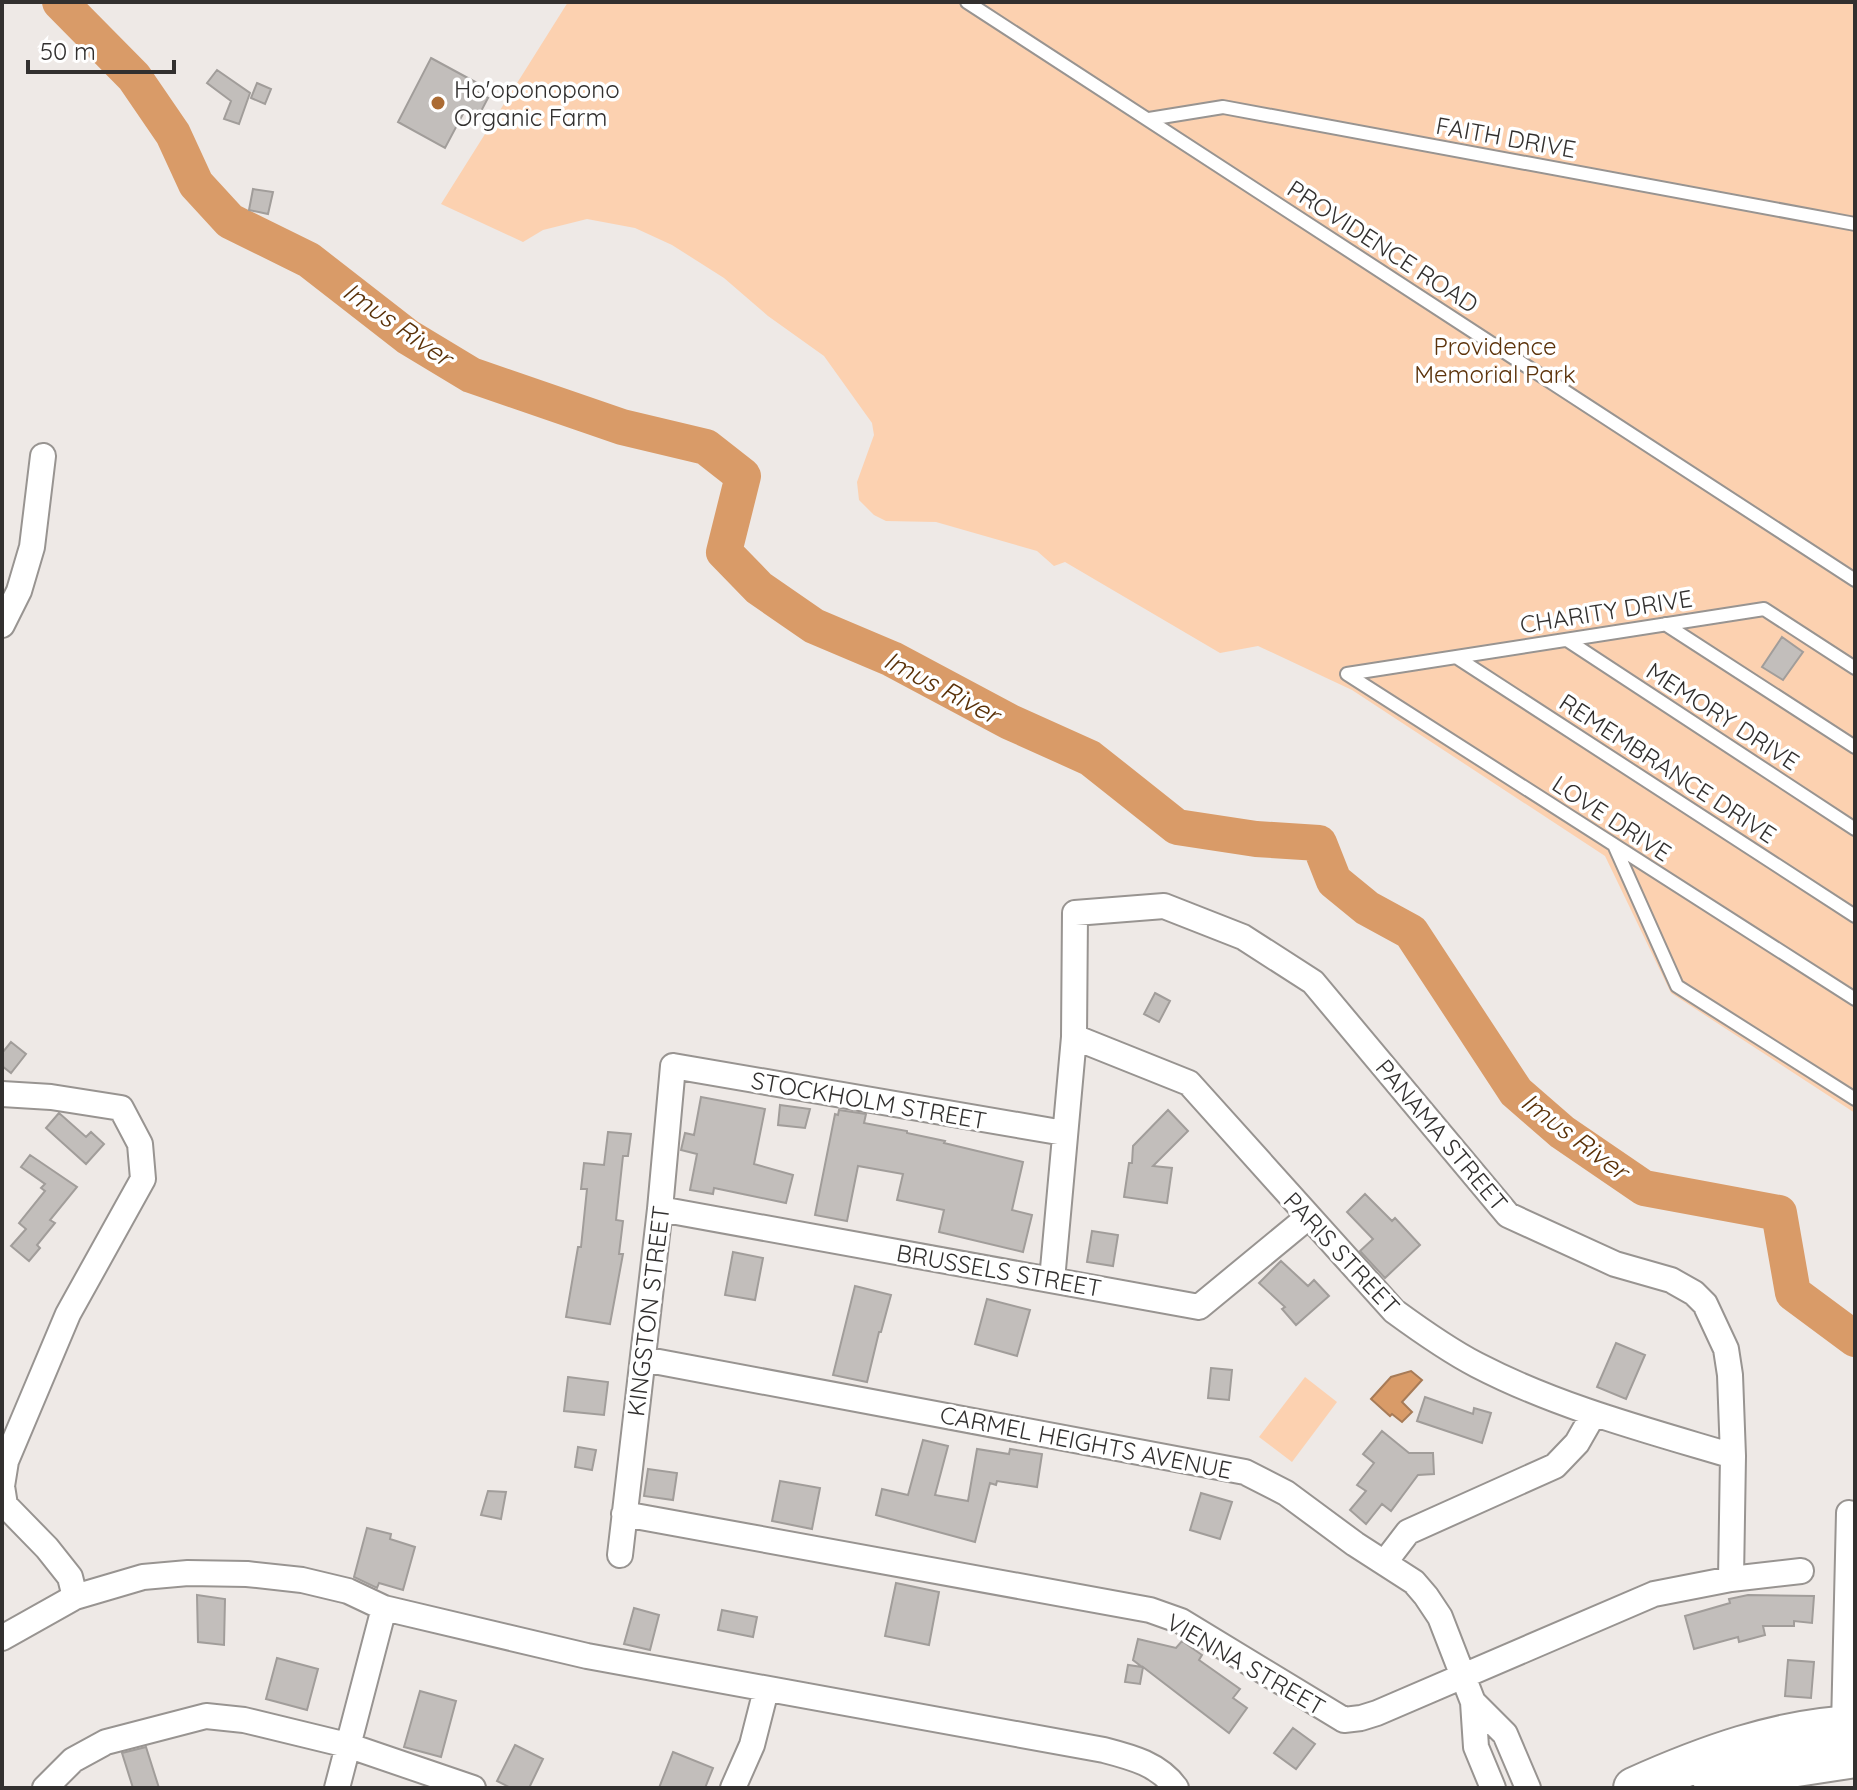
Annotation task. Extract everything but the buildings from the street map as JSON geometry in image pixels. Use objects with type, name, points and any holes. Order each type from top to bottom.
[{"type":"highway","points":[[1634,1788],[1737,1748],[1851,1737]]},
{"type":"highway","points":[[1714,1788],[1777,1769],[1851,1737]]},
{"type":"street","points":[[2,625],[19,591],[32,547],[43,456]]},
{"type":"street","name":"PANAMA STREET","points":[[1074,1037],[1075,913],[1164,906],[1243,937],[1313,982],[1508,1215],[1615,1264],[1671,1280],[1694,1293],[1705,1304],[1726,1349],[1730,1375],[1733,1456],[1731,1579]]},
{"type":"street","points":[[1052,1280],[1074,1037]]},
{"type":"street","name":"PARIS STREET","points":[[1074,1037],[1189,1083],[1307,1218],[1394,1311],[1429,1336],[1477,1365],[1593,1415],[1733,1456]]},
{"type":"street","name":"STOCKHOLM STREET","points":[[673,1066],[1064,1133]]},
{"type":"street","name":"KINGSTON STREET","points":[[620,1555],[660,1209],[673,1066]]},
{"type":"street","points":[[2,1094],[51,1097],[121,1108],[140,1144],[143,1179],[68,1314],[6,1461],[2,1486],[5,1505],[70,1577],[75,1597]]},
{"type":"street","name":"BRUSSELS STREET","points":[[660,1209],[1199,1307],[1307,1218]]},
{"type":"street","name":"CARMEL HEIGHTS AVENUE","points":[[643,1359],[1245,1472],[1286,1493],[1355,1544],[1414,1582],[1426,1596],[1440,1617],[1473,1702],[1476,1747],[1493,1788]]},
{"type":"street","points":[[1385,1562],[1408,1532],[1555,1466],[1577,1443],[1593,1415]]},
{"type":"street","points":[[1849,1513],[1851,1737]]},
{"type":"street","name":"VIENNA STREET","points":[[624,1514],[1150,1610],[1181,1621],[1344,1720],[1377,1713],[1654,1594],[1731,1579],[1801,1571]]},
{"type":"street","points":[[2,1638],[75,1597],[143,1577],[188,1573],[247,1574],[302,1580],[348,1591],[384,1608],[587,1656],[1104,1750],[1137,1759],[1167,1777],[1176,1788]]},
{"type":"street","points":[[337,1788],[384,1608]]},
{"type":"street","points":[[733,1788],[752,1745],[766,1690]]},
{"type":"street","name":"CARMEL HEIGHTS AVENUE","points":[[1473,1702],[1505,1734],[1528,1788]]},
{"type":"street","points":[[45,1788],[73,1760],[106,1742],[150,1728],[206,1716],[244,1720],[347,1745],[473,1788]]},
{"type":"lane","name":"PROVIDENCE ROAD","points":[[967,2],[1855,580]]},
{"type":"lane","name":"FAITH DRIVE","points":[[1149,119],[1223,107],[1855,224]]},
{"type":"lane","name":"CHARITY DRIVE","points":[[1347,674],[1764,609],[1855,668]]},
{"type":"lane","points":[[1665,624],[1855,747]]},
{"type":"lane","name":"MEMORY DRIVE","points":[[1567,640],[1855,829]]},
{"type":"lane","name":"REMEMBRANCE DRIVE","points":[[1456,657],[1855,916]]},
{"type":"lane","name":"LOVE DRIVE","points":[[1347,674],[1855,999]]},
{"type":"lane","points":[[1615,847],[1677,986],[1855,1099]]},
{"type":"green space","name":"Providence Memorial Park","points":[[568,2],[1855,2],[1855,1113],[1671,993],[1605,856],[1352,690],[1258,646],[1220,653],[1065,562],[1054,566],[1037,551],[936,522],[886,521],[874,515],[859,500],[857,482],[874,435],[872,423],[824,356],[768,316],[724,278],[672,245],[635,228],[587,219],[543,230],[523,242],[441,204]]},
{"type":"green space","points":[[1305,1377],[1337,1402],[1292,1462],[1259,1437]]},
{"type":"shaded area","points":[[1411,1371],[1422,1380],[1402,1402],[1412,1412],[1402,1422],[1371,1399],[1391,1377]]},
{"type":"waterway","name":"Imus River","points":[[60,2],[134,77],[173,134],[196,184],[230,221],[309,260],[408,337],[471,375],[622,427],[706,447],[743,476],[724,552],[759,588],[814,626],[892,659],[1010,722],[1090,758],[1177,827],[1256,839],[1319,843],[1334,881],[1367,908],[1411,932],[1516,1092],[1562,1132],[1644,1188],[1779,1213],[1793,1293],[1855,1339]]},
{"type":"place","name":"Ho'oponopono Organic Farm","points":[[438,103]]}]
